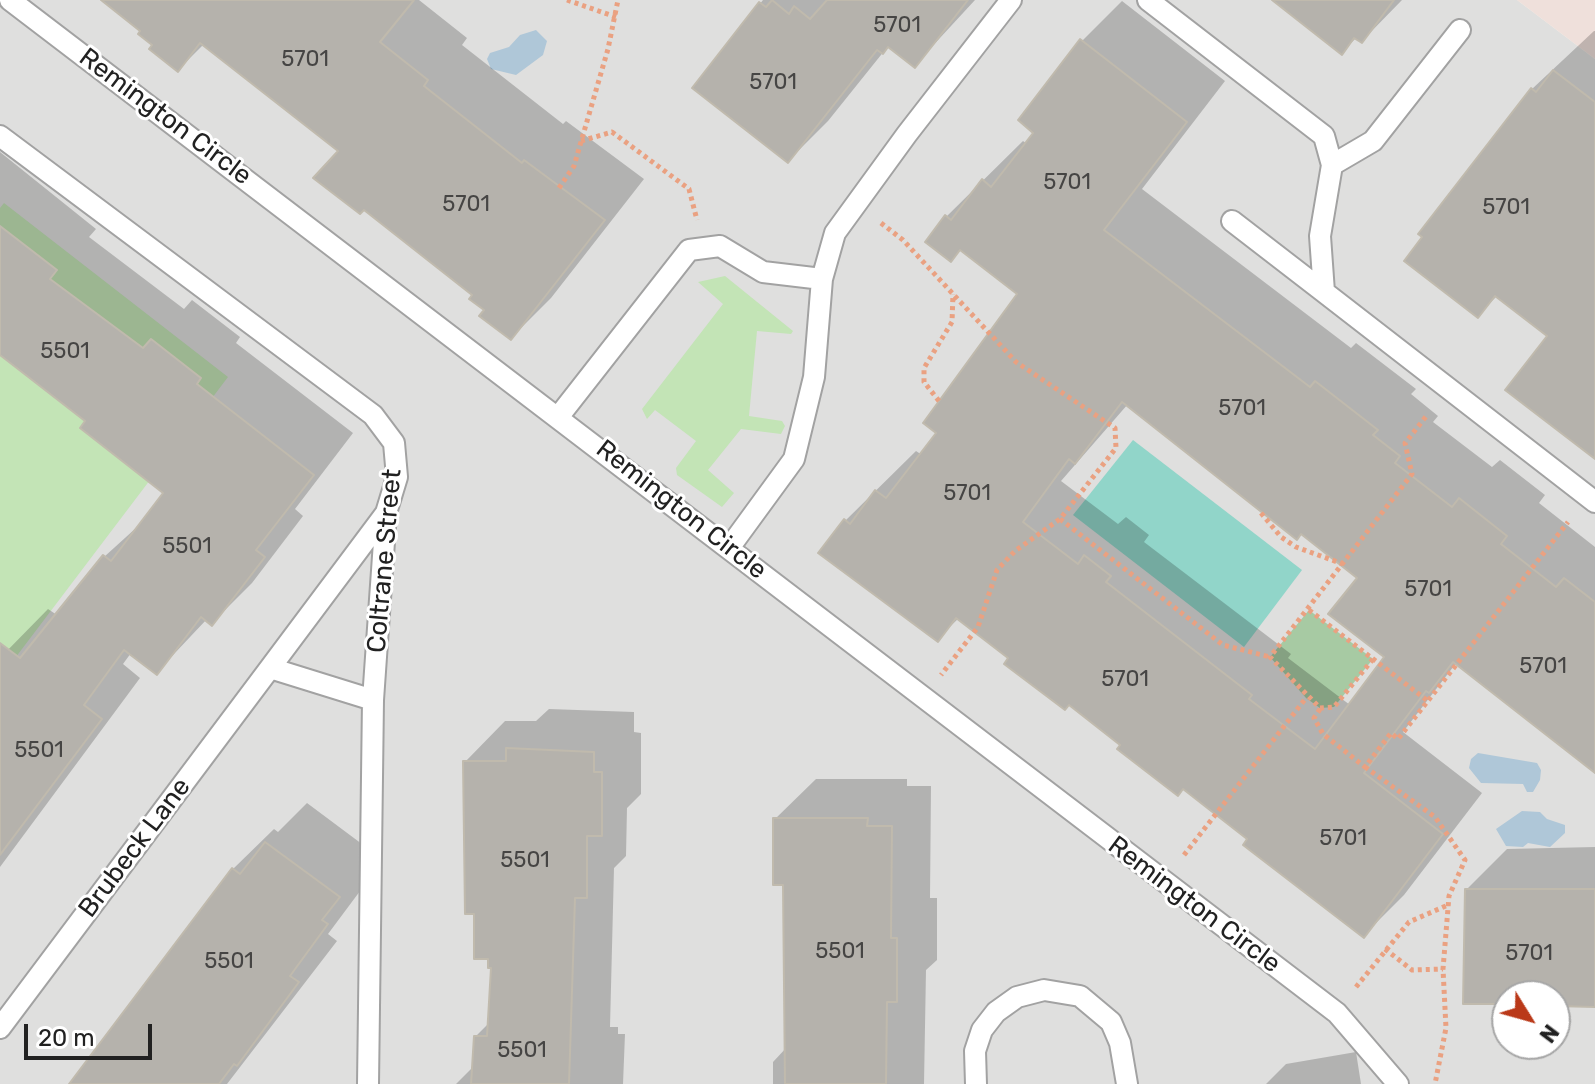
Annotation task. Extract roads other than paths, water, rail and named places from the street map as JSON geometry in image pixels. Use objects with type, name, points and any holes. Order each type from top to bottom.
[{"type":"lane","name":"Remington Circle","points":[[10,0],[559,416],[1343,1018],[1398,1084]]},
{"type":"lane","points":[[729,548],[794,459],[814,377],[822,279],[835,233],[1011,0]]},
{"type":"lane","points":[[1148,0],[1324,136],[1332,165],[1320,236],[1324,292]]},
{"type":"lane","points":[[1332,165],[1373,141],[1460,30]]},
{"type":"lane","name":"Coltrane Street","points":[[0,136],[373,415],[394,443],[397,477],[386,513],[373,700],[368,1084]]},
{"type":"lane","points":[[1232,221],[1592,499]]},
{"type":"lane","points":[[559,416],[689,250],[720,246],[763,272],[822,279]]},
{"type":"lane","name":"Brubeck Lane","points":[[0,1028],[386,513]]},
{"type":"lane","points":[[270,668],[373,700]]},
{"type":"lane","points":[[976,1084],[975,1051],[982,1030],[996,1012],[1017,997],[1044,990],[1080,996],[1111,1022],[1120,1043],[1127,1084]]}]
